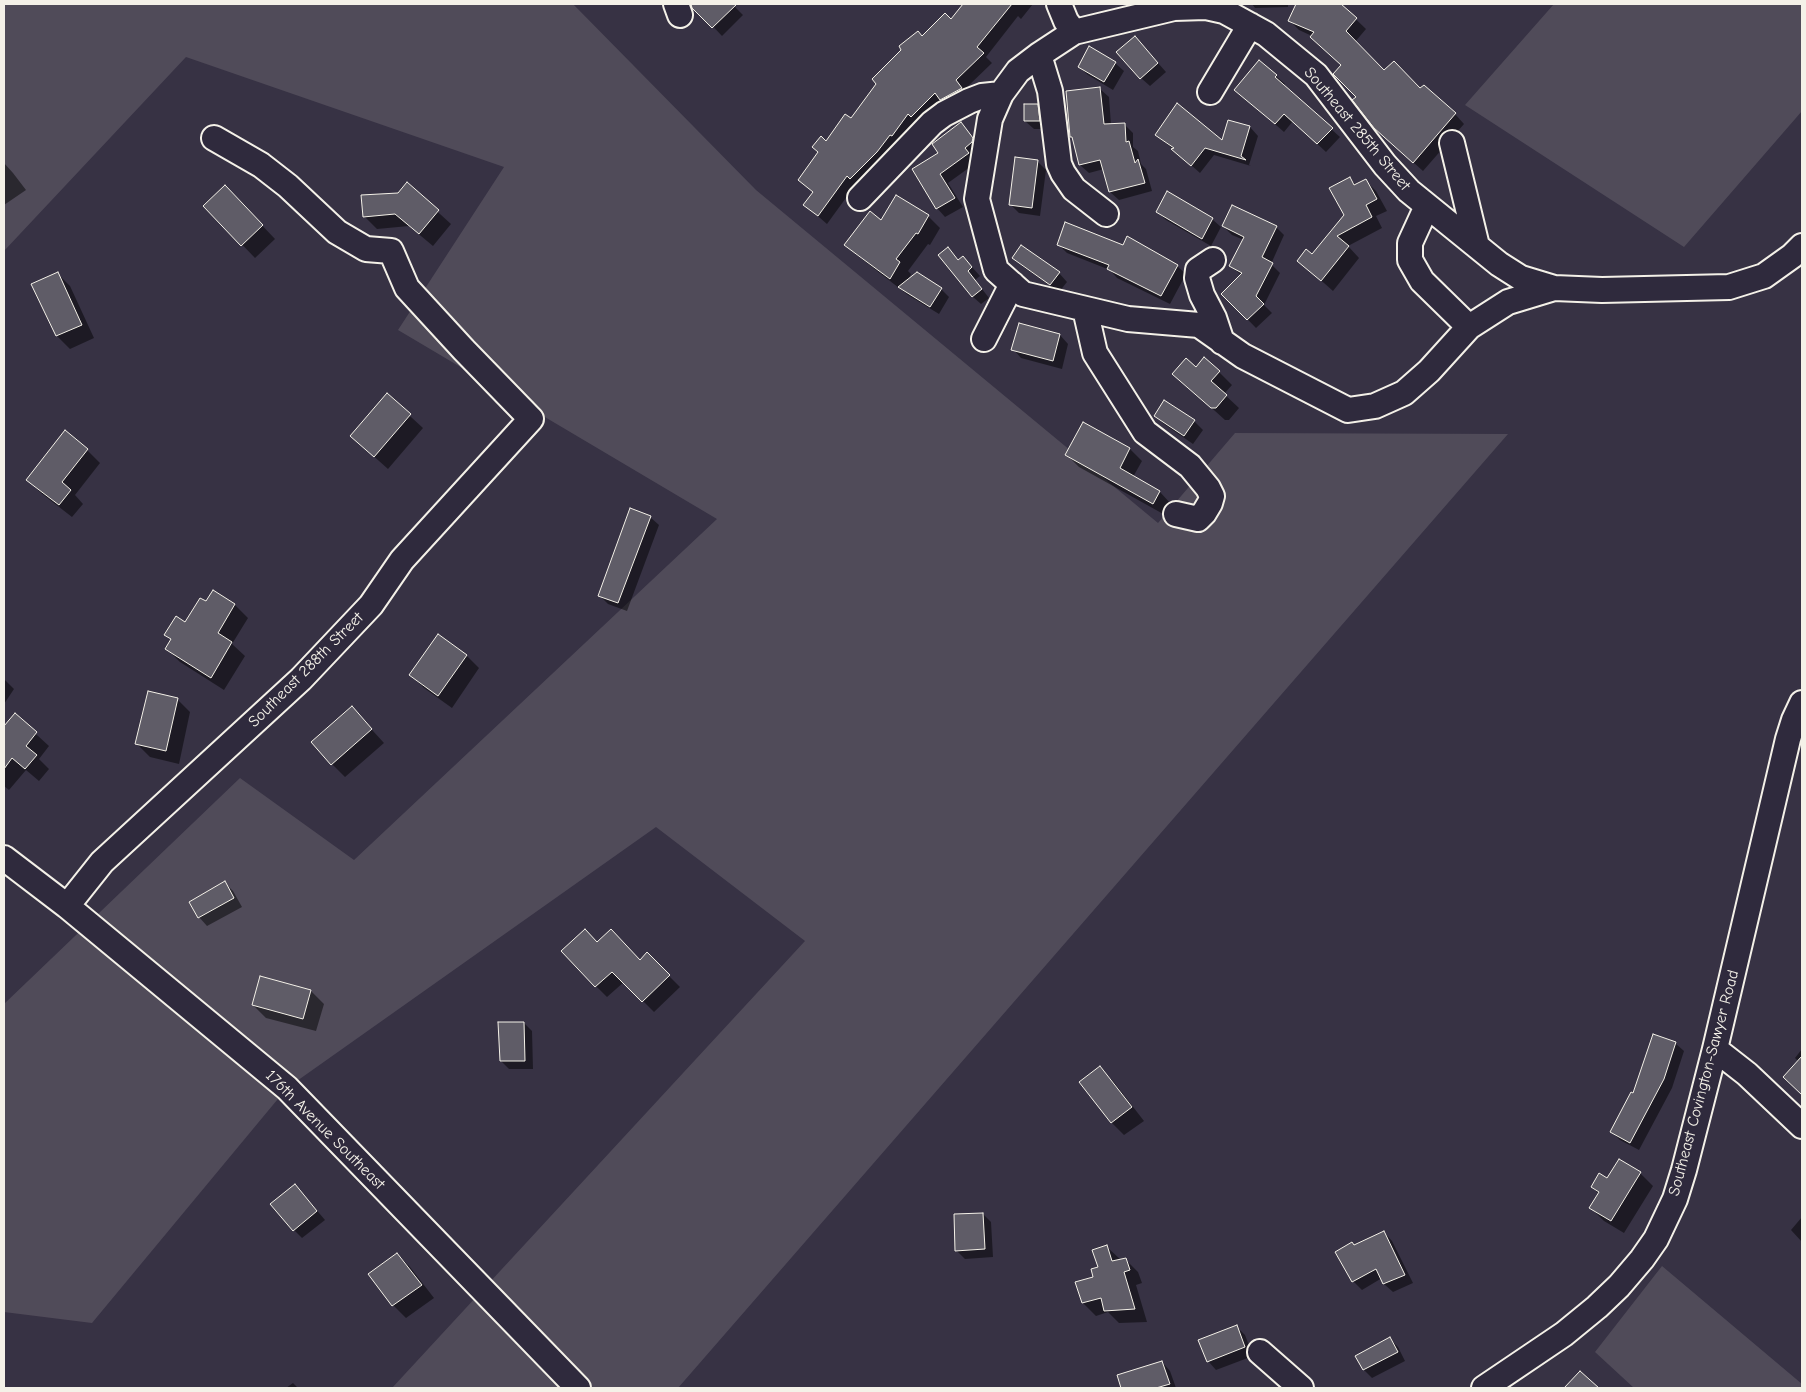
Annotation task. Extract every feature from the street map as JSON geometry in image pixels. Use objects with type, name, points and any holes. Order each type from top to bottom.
[{"type":"street","points":[[1059,4],[1066,21],[1074,32]]},
{"type":"street","name":"Southeast 285th Street","points":[[1554,288],[1508,302],[1469,327],[1428,371],[1404,393],[1375,406],[1348,410],[1243,356],[1199,325],[1128,319],[1023,294],[996,270],[976,199],[990,119],[1001,94],[1018,71],[1074,32],[1174,8],[1211,6],[1266,34],[1316,75],[1384,165],[1408,191],[1499,264],[1521,278],[1554,288],[1602,290],[1729,287],[1764,276],[1792,256],[1802,246]]},
{"type":"street","points":[[1210,92],[1250,26]]},
{"type":"street","points":[[1039,55],[1050,91],[1059,164],[1074,189],[1106,214]]},
{"type":"street","points":[[860,198],[932,123],[944,114],[982,96],[1001,94]]},
{"type":"street","name":"Southeast 288th Street","points":[[67,906],[102,862],[302,679],[371,605],[402,560],[531,420],[407,288],[391,251],[366,249],[337,232],[288,186],[260,165],[214,138]]},
{"type":"street","points":[[1452,143],[1477,246]]},
{"type":"street","points":[[1427,206],[1410,243],[1410,260],[1422,281],[1469,327]]},
{"type":"street","points":[[1213,260],[1198,270],[1198,278],[1202,295],[1214,318],[1222,342]]},
{"type":"street","points":[[984,338],[1012,284]]},
{"type":"street","points":[[1085,309],[1095,352],[1145,432],[1190,466],[1208,488],[1212,496],[1207,508],[1198,519],[1176,514]]},
{"type":"street","name":"Southeast Covington-Sawyer Road","points":[[1489,1387],[1564,1334],[1619,1286],[1656,1239],[1675,1199],[1715,1049],[1788,739],[1802,703]]},
{"type":"street","name":"176th Avenue Southeast","points":[[4,858],[67,906],[287,1088],[578,1388]]},
{"type":"street","points":[[1715,1049],[1746,1074],[1802,1126]]},
{"type":"street","points":[[1260,1352],[1301,1388]]},
{"type":"shaded area","points":[[4,4],[573,4],[756,190],[1158,523],[1235,433],[1508,434],[678,1388],[392,1388],[805,941],[656,827],[287,1088],[92,1323],[4,1312],[4,1004],[240,778],[354,860],[717,519],[398,330],[504,167],[186,57],[4,251]]},
{"type":"shaded area","points":[[1554,4],[1802,4],[1802,111],[1684,247],[1465,105]]},
{"type":"shaded area","points":[[1662,1266],[1802,1384],[1802,1388],[1634,1388],[1595,1352]]},
{"type":"building","points":[[691,4],[737,4],[712,28],[692,8]]},
{"type":"building","points":[[963,4],[1012,4],[977,47],[984,53],[956,80],[962,88],[940,100],[935,93],[911,117],[908,114],[892,136],[890,135],[877,152],[850,179],[847,176],[818,216],[803,205],[813,192],[798,180],[818,152],[812,147],[821,136],[826,141],[845,114],[851,118],[876,84],[872,79],[901,50],[899,46],[918,31],[922,36],[945,13],[951,19]]},
{"type":"building","points":[[1296,4],[1341,4],[1357,18],[1346,31],[1384,70],[1394,61],[1420,88],[1424,85],[1456,113],[1413,163],[1374,128],[1352,100],[1356,97],[1333,74],[1341,65],[1310,37],[1314,32],[1288,21]]},
{"type":"building","points":[[1135,36],[1158,63],[1140,79],[1116,52]]},
{"type":"building","points":[[1089,46],[1116,62],[1104,82],[1078,67]]},
{"type":"building","points":[[1259,60],[1277,75],[1275,77],[1333,128],[1317,144],[1284,114],[1275,124],[1234,90]]},
{"type":"building","points":[[1100,87],[1104,124],[1125,123],[1126,142],[1129,141],[1135,163],[1138,159],[1145,183],[1109,192],[1100,160],[1079,165],[1072,137],[1070,137],[1066,91]]},
{"type":"building","points":[[1177,103],[1222,140],[1228,120],[1250,126],[1241,156],[1246,160],[1205,148],[1191,166],[1171,149],[1174,148],[1155,135]]},
{"type":"building","points":[[1024,104],[1038,104],[1040,121],[1024,121]]},
{"type":"building","points":[[961,122],[973,138],[972,142],[965,148],[969,153],[940,174],[955,198],[936,209],[912,169],[938,153],[932,144]]},
{"type":"building","points":[[1015,157],[1038,160],[1032,208],[1009,205]]},
{"type":"building","points":[[1350,177],[1354,185],[1366,179],[1377,199],[1366,205],[1372,217],[1337,236],[1349,246],[1321,281],[1297,261],[1306,249],[1312,254],[1344,215],[1329,188]]},
{"type":"building","points":[[407,182],[439,210],[419,234],[395,214],[363,217],[361,195],[398,193]]},
{"type":"building","points":[[225,185],[263,225],[241,246],[203,206]]},
{"type":"building","points":[[1167,191],[1213,218],[1202,239],[1156,212]]},
{"type":"building","points":[[896,195],[929,215],[918,234],[916,233],[896,259],[900,262],[890,279],[844,245],[870,211],[881,220]]},
{"type":"building","points":[[1232,205],[1277,226],[1262,257],[1273,263],[1256,296],[1264,304],[1247,320],[1221,294],[1242,273],[1229,266],[1244,237],[1222,226]]},
{"type":"building","points":[[1065,222],[1123,245],[1127,236],[1178,265],[1161,296],[1107,269],[1109,265],[1057,245]]},
{"type":"building","points":[[1021,245],[1060,272],[1050,285],[1012,258]]},
{"type":"building","points":[[948,247],[958,260],[963,256],[972,267],[968,271],[982,289],[972,297],[938,255]]},
{"type":"building","points":[[58,272],[82,325],[56,336],[31,284]]},
{"type":"building","points":[[917,272],[942,288],[930,307],[898,287]]},
{"type":"building","points":[[1019,323],[1060,334],[1053,361],[1011,350]]},
{"type":"building","points":[[1204,357],[1220,371],[1211,381],[1227,395],[1216,408],[1211,408],[1172,374],[1186,358],[1196,367]]},
{"type":"building","points":[[387,393],[411,414],[374,457],[350,436]]},
{"type":"building","points":[[1164,400],[1195,420],[1184,436],[1154,416]]},
{"type":"building","points":[[1083,422],[1130,448],[1120,468],[1160,491],[1153,504],[1065,455]]},
{"type":"building","points":[[65,430],[88,449],[62,482],[71,490],[59,505],[26,480]]},
{"type":"building","points":[[630,508],[651,516],[618,603],[598,596]]},
{"type":"building","points":[[213,590],[235,604],[218,633],[232,642],[211,678],[165,649],[171,639],[164,635],[176,616],[185,622],[200,598],[206,601]]},
{"type":"building","points":[[438,634],[467,655],[438,696],[409,675]]},
{"type":"building","points":[[148,691],[178,698],[166,751],[135,744]]},
{"type":"building","points":[[352,706],[372,729],[331,765],[311,742]]},
{"type":"building","points":[[15,713],[37,732],[26,746],[37,755],[25,769],[12,758],[4,769],[4,726]]},
{"type":"building","points":[[225,881],[234,898],[198,918],[189,902]]},
{"type":"building","points":[[585,929],[597,942],[611,929],[640,960],[647,952],[670,975],[642,1002],[612,972],[595,987],[561,951]]},
{"type":"building","points":[[260,976],[311,990],[303,1019],[252,1005]]},
{"type":"building","points":[[498,1022],[524,1022],[525,1061],[500,1061]]},
{"type":"building","points":[[1653,1034],[1676,1042],[1664,1079],[1630,1143],[1610,1132],[1631,1092],[1633,1093]]},
{"type":"building","points":[[1802,1056],[1802,1095],[1783,1077]]},
{"type":"building","points":[[1100,1066],[1132,1107],[1111,1123],[1079,1082]]},
{"type":"building","points":[[1619,1159],[1641,1172],[1611,1221],[1589,1208],[1599,1192],[1591,1187],[1599,1173],[1607,1178]]},
{"type":"building","points":[[295,1184],[317,1211],[293,1231],[270,1204]]},
{"type":"building","points":[[983,1213],[985,1249],[955,1251],[954,1214]]},
{"type":"building","points":[[1384,1231],[1405,1275],[1383,1284],[1376,1269],[1352,1282],[1335,1252],[1352,1242],[1354,1245]]},
{"type":"building","points":[[1107,1245],[1112,1261],[1126,1258],[1130,1270],[1124,1272],[1135,1309],[1104,1311],[1101,1298],[1082,1303],[1075,1282],[1093,1277],[1091,1269],[1098,1267],[1092,1250]]},
{"type":"building","points":[[397,1253],[422,1285],[392,1306],[368,1274]]},
{"type":"building","points":[[1237,1325],[1245,1347],[1207,1362],[1198,1340]]},
{"type":"building","points":[[1390,1337],[1398,1352],[1363,1370],[1355,1356]]},
{"type":"building","points":[[1162,1361],[1170,1384],[1156,1388],[1121,1388],[1117,1375]]},
{"type":"building","points":[[1580,1371],[1599,1388],[1564,1388]]}]
